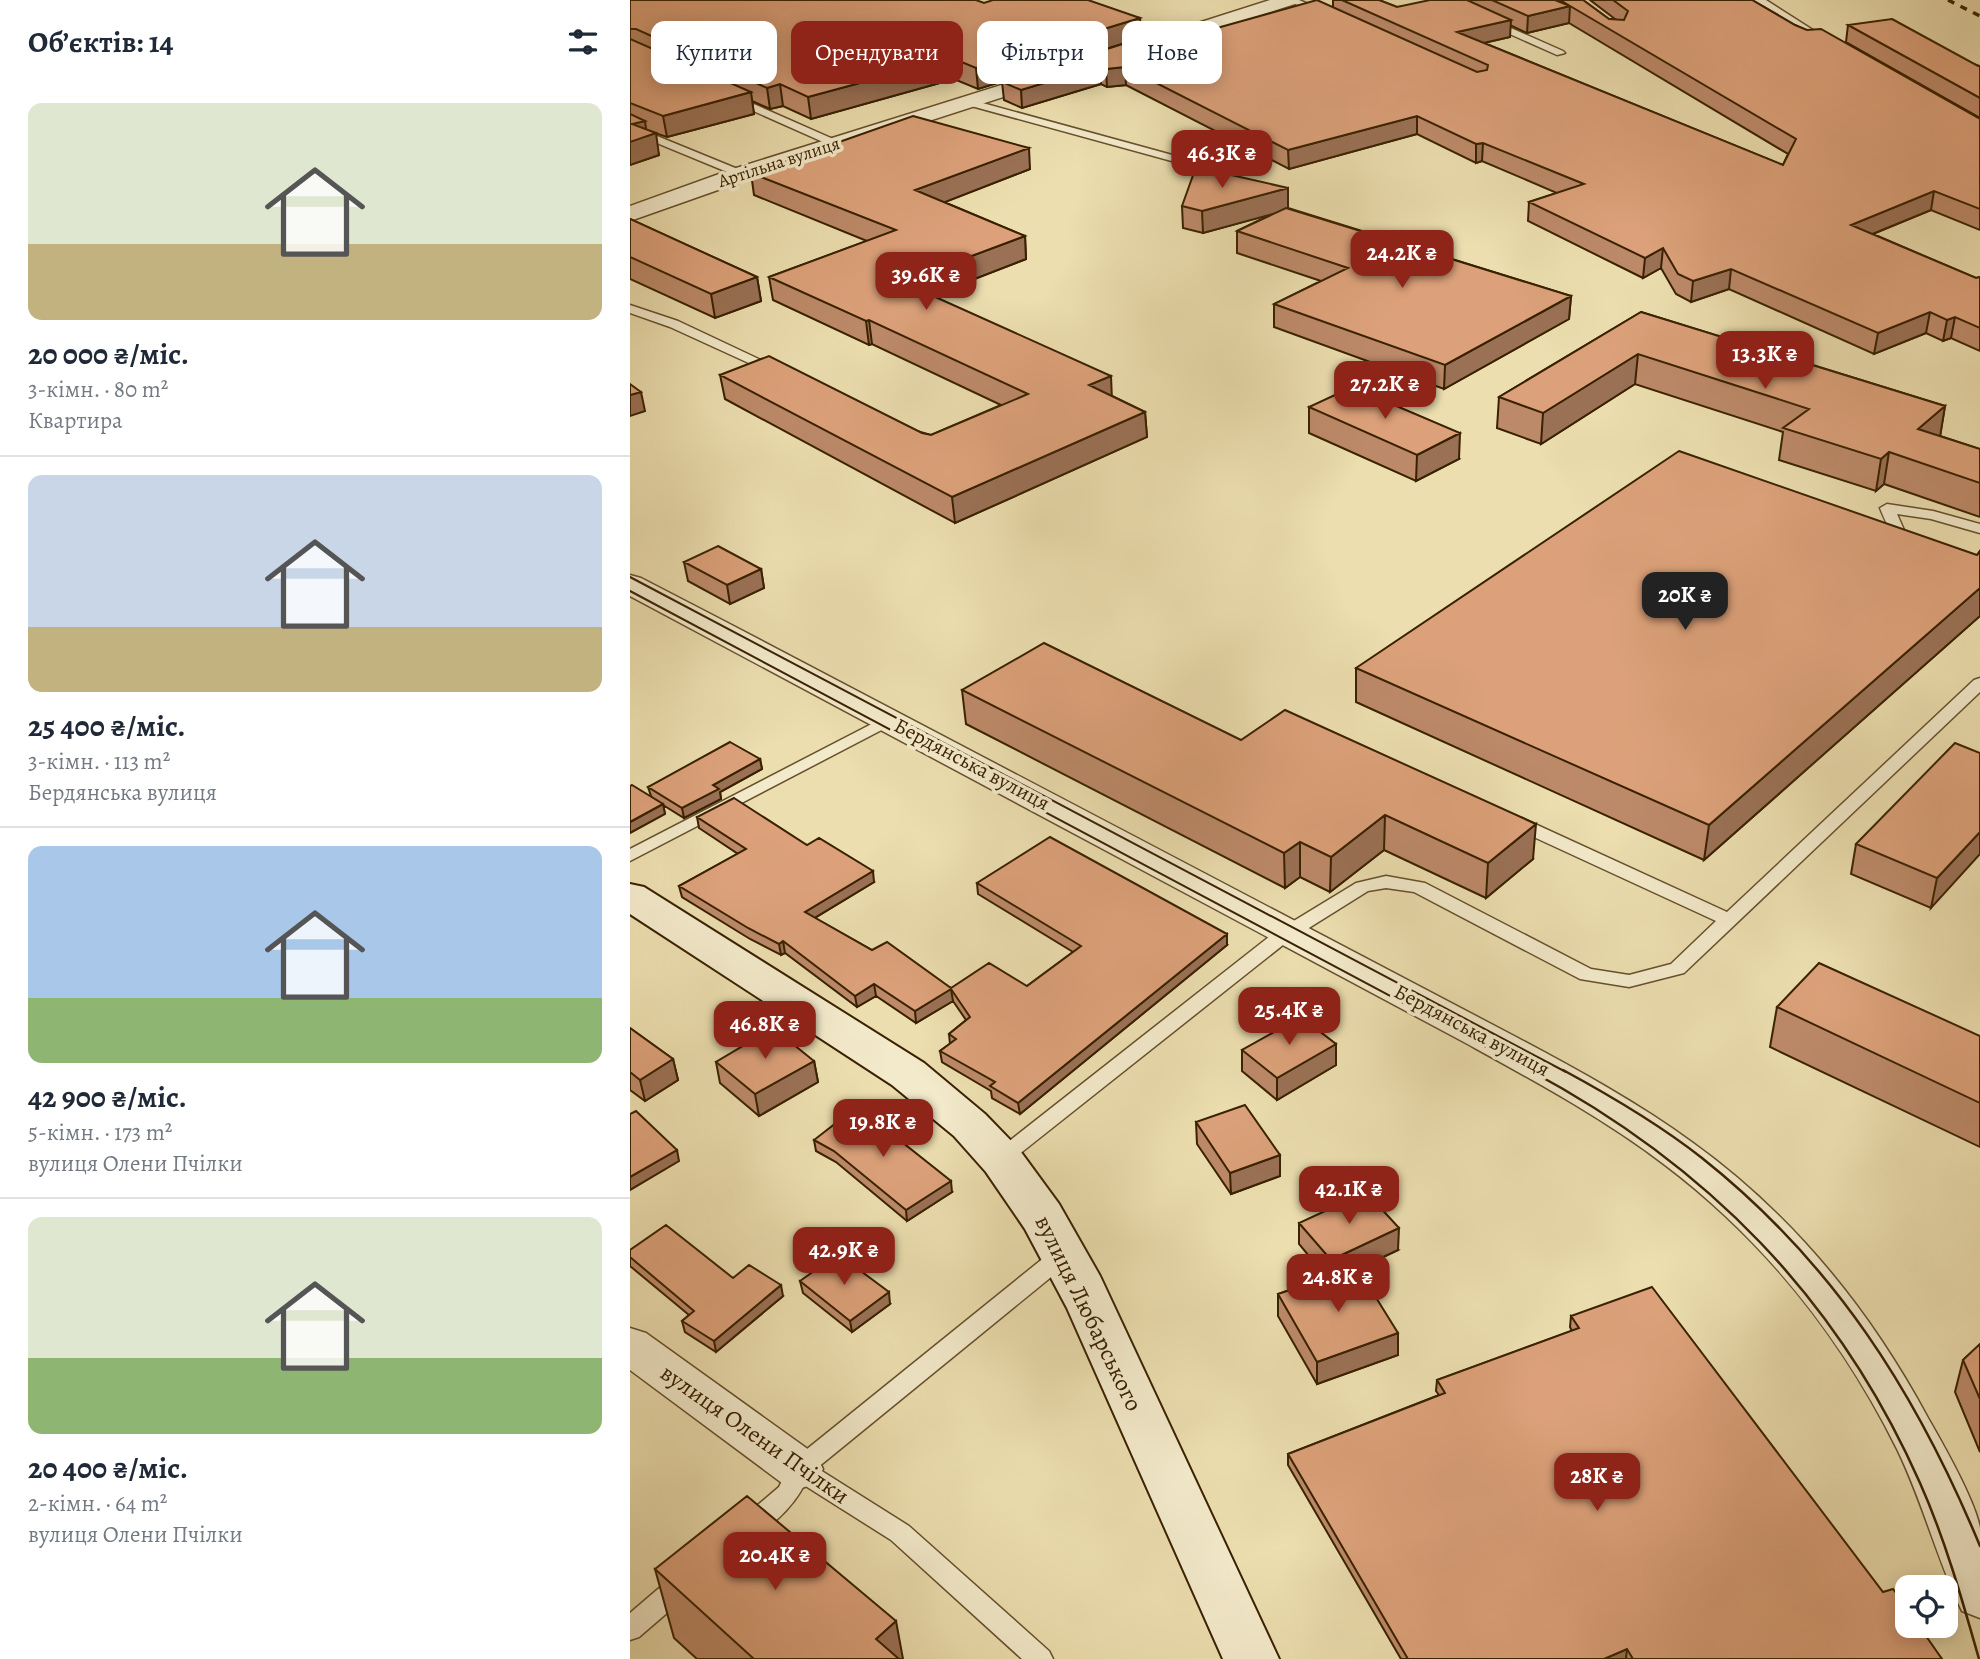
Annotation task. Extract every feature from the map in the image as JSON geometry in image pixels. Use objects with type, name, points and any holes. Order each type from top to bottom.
[{"type":"main road","name":"вулиця Любарського","points":[[630,896],[908,1074],[939,1098],[1001,1158],[1037,1207],[1065,1254],[1251,1659]]},
{"type":"street","points":[[1222,21],[1290,0]]},
{"type":"street","points":[[1753,0],[1828,45]]},
{"type":"street","name":"Артільна вулиця","points":[[630,214],[741,174],[1024,84]]},
{"type":"street","name":"Бердянська вулиця","points":[[630,584],[1501,1045],[1634,1120],[1699,1168],[1741,1204],[1823,1291],[1896,1399],[1944,1494],[1980,1595]]},
{"type":"street","name":"вулиця Олени Пчілки","points":[[630,1346],[799,1469]]},
{"type":"lane","points":[[1290,0],[1338,19]]},
{"type":"lane","points":[[1476,15],[1560,53]]},
{"type":"lane","points":[[723,93],[836,144]]},
{"type":"lane","points":[[968,102],[1223,172]]},
{"type":"lane","points":[[630,128],[741,174]]},
{"type":"lane","points":[[630,309],[674,324],[786,374]]},
{"type":"lane","points":[[1929,546],[1898,533],[1887,508],[1933,515],[1980,529]]},
{"type":"lane","points":[[1001,1158],[1287,932],[1362,887],[1386,882],[1419,887],[1587,975],[1629,981],[1677,969],[1980,683]]},
{"type":"lane","points":[[630,856],[888,720]]},
{"type":"lane","points":[[1494,812],[1729,920]]},
{"type":"lane","points":[[736,1539],[788,1494],[799,1469],[1065,1254]]},
{"type":"lane","name":"вулиця Олени Пчілки","points":[[799,1469],[900,1532],[1040,1659]]},
{"type":"lane","points":[[630,1629],[693,1575]]},
{"type":"building","points":[[630,0],[976,0],[984,3],[993,0],[1088,0],[1140,18],[1122,21],[1122,23],[1108,28],[1108,21],[977,21],[976,68],[963,63],[963,21],[791,21],[791,84],[856,84],[808,97],[780,84],[767,88],[758,84],[777,84],[777,21],[651,21],[651,36],[630,29]]},
{"type":"building","points":[[1317,0],[1477,72],[1487,70],[1488,65],[1342,0],[1379,0],[1397,7],[1430,0],[1467,0],[1511,20],[1457,32],[1783,165],[1796,139],[1560,0],[1583,0],[1609,19],[1624,20],[1628,11],[1613,0],[1752,0],[1795,25],[1807,30],[1821,29],[1980,119],[1980,209],[1934,191],[1851,225],[1976,278],[1980,277],[1980,328],[1955,317],[1947,320],[1930,312],[1878,333],[1731,269],[1693,281],[1678,274],[1663,248],[1645,258],[1529,202],[1584,184],[1483,143],[1476,144],[1417,116],[1288,150],[1158,84],[1222,84],[1222,27]]},
{"type":"building","points":[[1492,0],[1555,0],[1570,6],[1528,16]]},
{"type":"building","points":[[1892,19],[1980,66],[1980,98],[1848,25]]},
{"type":"building","points":[[630,39],[651,48],[651,84],[733,84],[751,92],[663,116],[630,103]]},
{"type":"building","points":[[1122,44],[1122,67],[1108,69],[1108,49]]},
{"type":"building","points":[[1007,84],[1041,84],[1021,90]]},
{"type":"building","points":[[630,114],[645,121],[632,124],[656,133],[630,142]]},
{"type":"building","points":[[913,116],[1029,148],[915,190],[1025,236],[902,282],[1111,376],[1089,385],[1145,412],[952,497],[720,375],[769,356],[922,433],[931,435],[1028,394],[769,277],[896,230],[751,173]]},
{"type":"building","points":[[1196,167],[1288,188],[1202,211],[1182,206]]},
{"type":"building","points":[[1286,208],[1571,296],[1445,365],[1274,304],[1348,268],[1237,231]]},
{"type":"building","points":[[630,219],[757,277],[711,294],[630,257]]},
{"type":"building","points":[[1641,312],[1945,406],[1918,429],[1980,449],[1980,483],[1889,452],[1881,459],[1783,428],[1809,409],[1638,354],[1543,413],[1499,397]]},
{"type":"building","points":[[630,384],[641,392],[630,395]]},
{"type":"building","points":[[1352,387],[1460,433],[1417,455],[1309,407]]},
{"type":"building","points":[[1679,451],[1977,555],[1980,551],[1980,588],[1709,825],[1356,668]]},
{"type":"building","points":[[718,546],[761,569],[727,585],[684,562]]},
{"type":"building","points":[[1044,643],[1241,740],[1285,710],[1536,824],[1488,863],[1385,815],[1331,857],[1300,842],[1284,853],[962,690]]},
{"type":"building","points":[[730,742],[760,759],[713,785],[719,789],[682,808],[648,787]]},
{"type":"building","points":[[1955,743],[1980,753],[1980,832],[1937,878],[1856,844]]},
{"type":"building","points":[[630,786],[663,804],[630,822]]},
{"type":"building","points":[[734,798],[807,845],[819,838],[873,871],[805,912],[872,950],[887,942],[951,988],[989,963],[1027,986],[1081,946],[977,883],[1050,837],[1227,934],[1018,1103],[990,1086],[995,1082],[940,1051],[956,1039],[949,1034],[970,1017],[951,989],[915,1011],[874,984],[855,996],[783,941],[779,944],[748,928],[679,886],[746,849],[697,817]]},
{"type":"building","points":[[1819,963],[1980,1036],[1980,1103],[1777,1007]]},
{"type":"building","points":[[1301,1017],[1336,1044],[1277,1078],[1242,1050]]},
{"type":"building","points":[[630,1028],[673,1059],[640,1080],[630,1072]]},
{"type":"building","points":[[773,1028],[814,1061],[755,1094],[716,1062]]},
{"type":"building","points":[[1245,1105],[1280,1155],[1230,1173],[1196,1122]]},
{"type":"building","points":[[854,1109],[878,1123],[951,1181],[906,1210],[834,1151],[814,1140]]},
{"type":"building","points":[[636,1111],[677,1150],[630,1177],[630,1114]]},
{"type":"building","points":[[1366,1192],[1399,1228],[1331,1260],[1299,1223]]},
{"type":"building","points":[[666,1225],[733,1278],[749,1265],[781,1285],[714,1341],[682,1321],[694,1311],[630,1257],[630,1250]]},
{"type":"building","points":[[838,1254],[889,1292],[850,1321],[800,1281]]},
{"type":"building","points":[[1357,1267],[1398,1333],[1317,1362],[1278,1294]]},
{"type":"building","points":[[1652,1287],[1883,1592],[1893,1589],[1895,1592],[1895,1638],[1927,1638],[1942,1659],[1633,1659],[1627,1649],[1604,1659],[1408,1659],[1288,1454],[1445,1393],[1437,1380],[1579,1328],[1571,1316]]},
{"type":"building","points":[[1980,1344],[1980,1399],[1963,1360]]},
{"type":"building","points":[[747,1496],[896,1621],[876,1639],[899,1659],[754,1659],[655,1569]]},
{"type":"tram line","points":[[630,577],[1566,1072]]},
{"type":"tram line","points":[[630,591],[1533,1072]]},
{"type":"tram line","points":[[1529,1070],[1594,1107],[1654,1149],[1709,1194],[1760,1243],[1807,1296],[1849,1354],[1887,1416],[1920,1483],[1945,1547],[1979,1659]]},
{"type":"tram line","points":[[1563,1070],[1634,1111],[1686,1146],[1749,1199],[1792,1241],[1831,1286],[1899,1383],[1955,1489],[1980,1546]]},
{"type":"railway","points":[[1948,0],[1980,16]]}]
